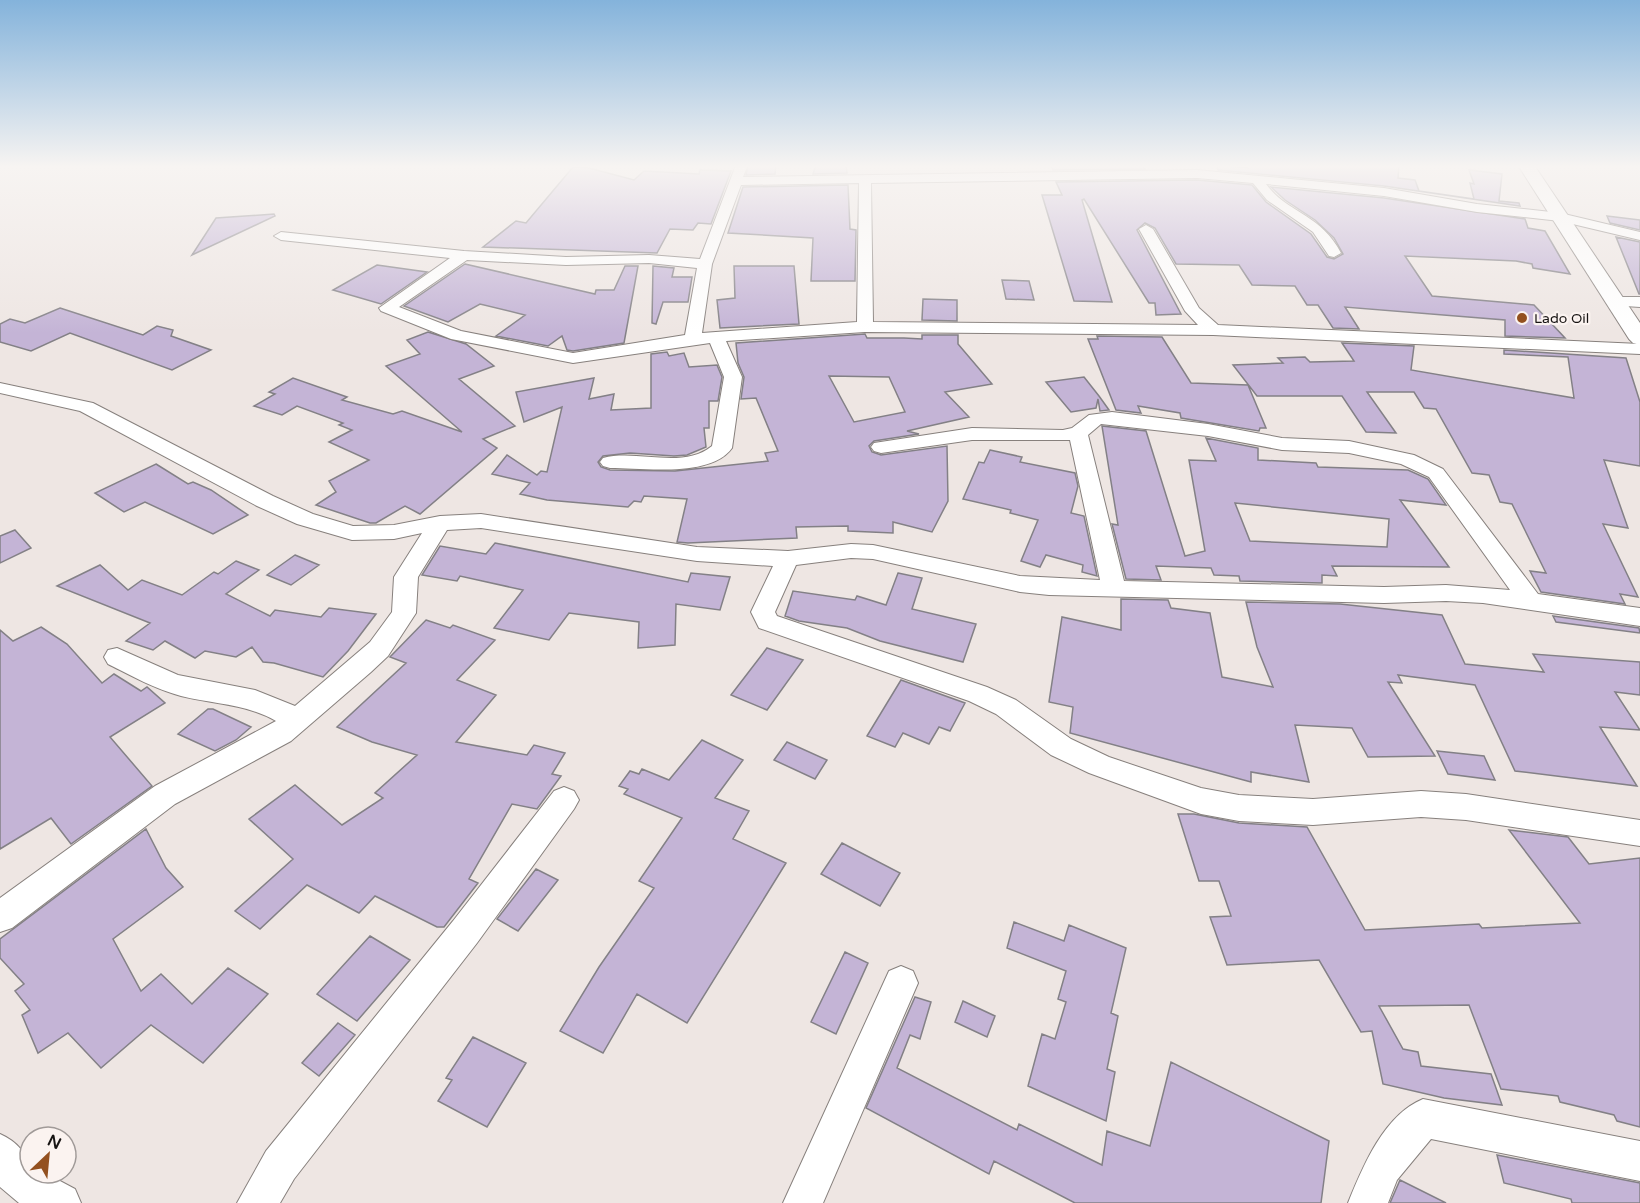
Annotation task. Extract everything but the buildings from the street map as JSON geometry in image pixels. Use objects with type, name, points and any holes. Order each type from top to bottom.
[{"type":"main road","points":[[1563,221],[1626,310],[1640,339]]},
{"type":"street","points":[[693,339],[705,264],[721,221]]},
{"type":"street","points":[[865,221],[865,327]]},
{"type":"street","points":[[1308,221],[1329,240],[1334,253]]},
{"type":"street","points":[[1577,221],[1640,236]]},
{"type":"street","points":[[1146,229],[1193,311],[1213,330]]},
{"type":"street","points":[[282,236],[464,255],[566,261],[649,260],[705,264]]},
{"type":"street","points":[[464,255],[387,308],[457,335],[573,358],[693,339],[717,339],[806,329],[865,327],[1213,330],[1640,349]]},
{"type":"street","points":[[1626,310],[1640,302]]},
{"type":"street","points":[[610,462],[697,461],[717,454],[722,448],[733,376],[717,339]]},
{"type":"street","points":[[0,388],[86,407],[305,519],[352,533],[394,532],[440,523],[496,522],[661,550],[788,559],[850,551],[873,552],[1020,584],[1114,589],[1384,595],[1446,593],[1530,601],[1640,617]]},
{"type":"street","points":[[881,447],[972,434],[1046,437],[1078,433],[1096,419],[1112,418],[1208,430],[1282,444],[1349,447],[1407,459],[1436,473],[1530,601]]},
{"type":"street","points":[[1078,433],[1114,589]]},
{"type":"street","points":[[0,917],[165,795],[280,733],[297,721],[379,649],[404,613],[406,578],[440,523]]},
{"type":"street","points":[[788,559],[763,612],[768,622],[978,694],[1006,707],[1061,747],[1201,801],[1239,808],[1313,812],[1421,804],[1466,807],[1640,833]]},
{"type":"street","points":[[117,657],[163,681],[185,687],[246,696],[284,711],[297,721]]},
{"type":"street","points":[[257,1203],[280,1165],[465,932],[564,800]]},
{"type":"street","points":[[803,1203],[901,983]]},
{"type":"street","points":[[1368,1203],[1382,1167],[1397,1146],[1423,1118],[1640,1161]]},
{"type":"street","points":[[0,1154],[7,1168],[36,1192],[61,1203]]},
{"type":"place","name":"Lado Oil","points":[[1522,318]]}]
